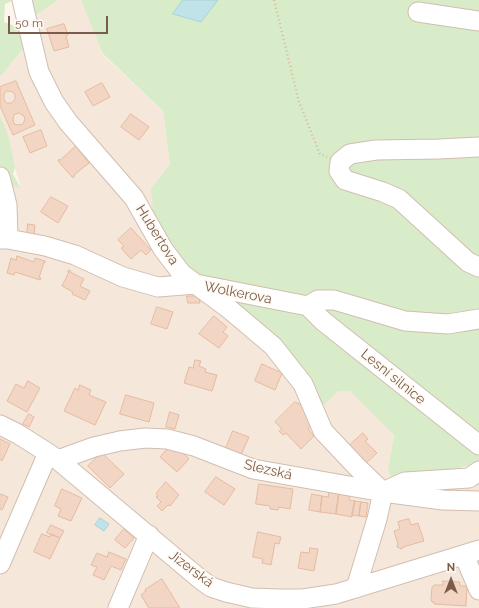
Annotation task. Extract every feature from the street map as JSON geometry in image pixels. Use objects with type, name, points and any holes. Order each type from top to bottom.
[{"type":"street","name":"Hubertova","points":[[22,0],[39,72],[54,102],[68,122],[134,198],[163,249],[182,274],[228,308],[273,346],[303,384],[324,431],[357,467],[383,492]]},
{"type":"street","points":[[418,12],[479,21]]},
{"type":"street","points":[[479,148],[376,150],[350,154],[340,162],[339,171],[345,180],[383,192],[399,200],[468,262],[479,267]]},
{"type":"street","points":[[0,177],[7,205],[4,239]]},
{"type":"street","name":"Wolkerova","points":[[4,239],[45,246],[75,255],[123,277],[158,287],[196,284],[308,306],[318,300],[334,300],[405,321],[448,324],[479,319]]},
{"type":"street","name":"Lesní silnice","points":[[308,306],[323,321],[479,446]]},
{"type":"street","name":"Jizerská","points":[[0,425],[18,434],[53,457],[200,579],[211,587],[226,592],[276,604],[303,599],[334,601],[356,588],[472,552]]},
{"type":"street","name":"Slezská","points":[[53,457],[120,441],[145,438],[167,439],[194,446],[253,469],[383,492],[444,500],[479,501]]},
{"type":"street","points":[[0,564],[53,457]]},
{"type":"street","points":[[356,588],[377,519],[383,492],[405,482],[469,478],[479,471]]},
{"type":"street","points":[[118,608],[148,536]]},
{"type":"street","points":[[472,552],[479,590]]},
{"type":"path","points":[[274,0],[299,102],[320,154],[340,162]]},
{"type":"shaded area","points":[[53,0],[83,0],[103,55],[163,111],[170,164],[151,188],[321,406],[339,391],[350,390],[394,435],[388,469],[479,477],[479,608],[0,608],[0,167],[7,186],[21,188],[0,122],[0,77],[26,47],[20,28]]},
{"type":"green space","points":[[0,0],[15,0],[5,4],[4,22],[20,28],[26,46],[0,77]]},
{"type":"green space","points":[[24,0],[58,0],[34,16]]},
{"type":"green space","points":[[81,0],[183,0],[173,14],[201,22],[218,0],[479,0],[479,435],[311,303],[195,279],[154,226],[151,188],[170,164],[163,111],[103,54]]},
{"type":"green space","points":[[0,116],[9,138],[15,167],[13,174],[21,188],[7,186],[0,167]]},
{"type":"green space","points":[[216,293],[306,310],[479,456],[479,460],[475,464],[394,485],[388,469],[394,435],[350,391],[339,391],[321,407]]},
{"type":"water","points":[[183,0],[218,0],[201,22],[173,14]]},
{"type":"water","points":[[100,518],[109,524],[104,531],[95,525]]},
{"type":"building","points":[[64,24],[68,35],[66,36],[69,47],[54,51],[47,29]]},
{"type":"building","points":[[16,81],[35,125],[13,135],[0,106],[0,87]],"holes":[[[7,91],[13,92],[15,95],[15,99],[12,103],[7,103],[4,100],[4,94]],[[19,113],[24,116],[25,119],[23,124],[14,124],[14,115]]]},
{"type":"building","points":[[102,83],[110,97],[93,106],[85,92]]},
{"type":"building","points":[[131,114],[149,127],[139,140],[121,127]]},
{"type":"building","points":[[41,130],[47,146],[30,153],[23,137]]},
{"type":"building","points":[[76,146],[89,163],[74,175],[75,176],[73,178],[58,161]]},
{"type":"building","points":[[51,197],[68,206],[58,223],[41,212]]},
{"type":"building","points":[[28,224],[35,225],[34,236],[27,235]]},
{"type":"building","points":[[131,228],[151,250],[146,255],[141,250],[131,259],[121,248],[124,246],[118,240]]},
{"type":"building","points":[[17,256],[34,262],[35,258],[45,261],[39,278],[41,278],[40,280],[15,272],[14,275],[7,273],[11,258],[16,260]]},
{"type":"building","points":[[69,270],[71,271],[70,272],[84,279],[80,286],[90,291],[85,300],[72,294],[73,292],[62,286]]},
{"type":"building","points":[[187,296],[199,296],[200,303],[188,303]]},
{"type":"building","points":[[157,307],[173,312],[167,329],[151,324]]},
{"type":"building","points":[[214,316],[227,327],[223,332],[228,336],[219,348],[199,334]]},
{"type":"building","points":[[195,360],[201,361],[199,366],[206,369],[205,372],[217,375],[212,391],[184,383],[189,367],[193,368]]},
{"type":"building","points":[[262,364],[282,373],[275,390],[255,381]]},
{"type":"building","points":[[28,381],[40,388],[27,412],[7,401],[16,384],[24,388]]},
{"type":"building","points":[[80,385],[91,390],[89,395],[106,402],[95,425],[64,411],[75,388],[78,390]]},
{"type":"building","points":[[126,395],[154,403],[149,422],[120,414]]},
{"type":"building","points":[[295,402],[308,408],[315,422],[308,429],[314,436],[301,449],[286,433],[283,435],[279,431],[282,429],[275,422]]},
{"type":"building","points":[[170,412],[179,415],[175,429],[166,427]]},
{"type":"building","points":[[29,414],[34,417],[29,427],[23,424]]},
{"type":"building","points":[[233,431],[249,437],[241,455],[226,448]]},
{"type":"building","points":[[363,433],[368,439],[365,441],[377,453],[365,464],[348,447]]},
{"type":"building","points":[[0,439],[10,444],[2,461],[0,459]]},
{"type":"building","points":[[174,447],[179,448],[189,459],[177,472],[160,457],[168,448],[171,450]]},
{"type":"building","points":[[102,453],[124,474],[110,488],[88,466]]},
{"type":"building","points":[[216,477],[235,489],[224,505],[205,492]]},
{"type":"building","points":[[166,482],[179,495],[170,506],[168,505],[162,511],[157,506],[161,502],[156,497],[158,496],[156,494]]},
{"type":"building","points":[[259,484],[293,489],[290,509],[279,507],[278,510],[270,509],[270,506],[256,504]]},
{"type":"building","points":[[62,489],[82,498],[71,521],[58,516],[61,509],[55,506]]},
{"type":"building","points":[[329,491],[339,493],[336,514],[320,512],[322,496],[328,497]]},
{"type":"building","points":[[339,493],[350,495],[349,500],[355,501],[352,517],[336,514]]},
{"type":"building","points":[[0,494],[8,497],[2,510],[0,509]]},
{"type":"building","points":[[312,494],[322,496],[320,512],[309,510]]},
{"type":"building","points":[[355,501],[361,502],[359,516],[352,515]]},
{"type":"building","points":[[361,502],[368,503],[366,517],[359,516]]},
{"type":"building","points":[[409,519],[411,525],[418,523],[424,541],[403,547],[402,549],[397,547],[398,544],[394,531],[400,529],[398,522]]},
{"type":"building","points":[[51,525],[64,531],[60,538],[47,533]]},
{"type":"building","points":[[124,529],[134,538],[125,548],[115,540]]},
{"type":"building","points":[[258,532],[281,537],[279,544],[275,543],[271,565],[262,563],[263,559],[253,557]]},
{"type":"building","points":[[42,534],[50,537],[51,534],[60,538],[50,559],[34,552]]},
{"type":"building","points":[[310,548],[318,549],[314,571],[298,568],[301,552],[309,553]]},
{"type":"building","points":[[109,552],[126,559],[121,570],[111,566],[104,580],[93,575],[97,567],[91,565],[97,553],[107,557]]},
{"type":"building","points":[[162,579],[180,608],[149,608],[147,605],[141,595],[146,591],[145,590]]},
{"type":"building","points":[[443,581],[460,582],[460,586],[467,586],[466,606],[434,604],[434,602],[432,602],[432,587],[434,585],[443,585]]}]
